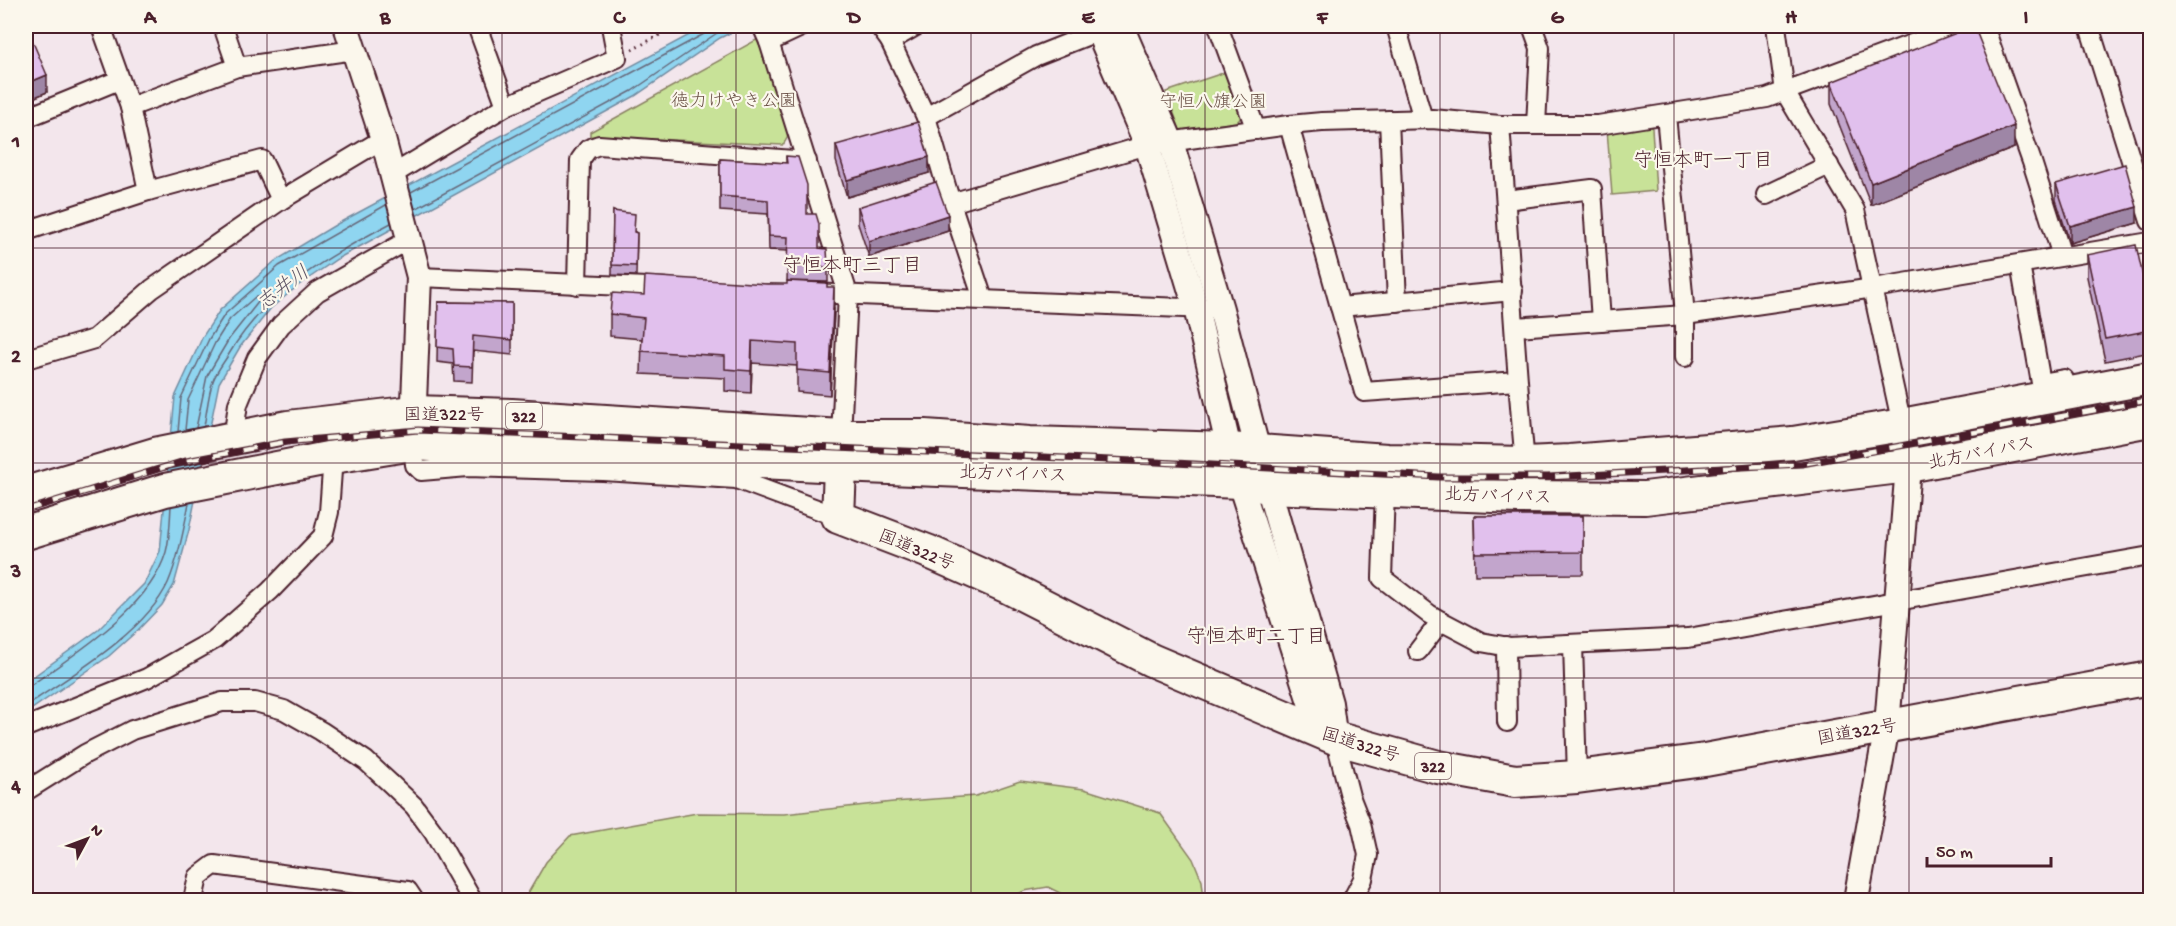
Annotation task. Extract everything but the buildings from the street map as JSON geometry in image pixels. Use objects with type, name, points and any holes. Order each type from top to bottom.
[{"type":"highway","name":"北方バイパス","points":[[841,451],[925,436],[1030,443],[1244,450],[1387,460],[1525,463],[1762,446],[1902,425],[2151,378]]},
{"type":"highway","name":"国道322号","points":[[26,493],[155,454],[288,427],[414,412],[512,415],[841,451]]},
{"type":"highway","name":"北方バイパス","points":[[841,451],[1254,484],[1518,496],[1645,498],[1908,466],[2151,420]]},
{"type":"highway","name":"国道322号","points":[[26,533],[165,490],[333,457],[413,444],[841,451]]},
{"type":"highway","points":[[838,517],[841,451]]},
{"type":"highway","name":"国道322号","points":[[838,517],[927,551],[1006,586],[1151,660],[1335,738],[1438,768],[1515,781],[1577,777],[1705,760],[2151,678]]},
{"type":"street","points":[[100,26],[130,107],[148,191]]},
{"type":"street","points":[[224,26],[237,67]]},
{"type":"street","points":[[346,26],[383,139],[419,276],[413,444],[415,465],[421,471],[468,467],[591,470],[736,479],[838,517]]},
{"type":"street","points":[[477,26],[506,106]]},
{"type":"street","points":[[392,175],[506,106],[618,58],[611,26]]},
{"type":"street","points":[[803,26],[766,34],[848,294],[841,451]]},
{"type":"street","points":[[916,26],[884,33],[926,117],[983,299]]},
{"type":"street","points":[[1218,26],[1256,130]]},
{"type":"street","points":[[1396,26],[1423,119]]},
{"type":"street","points":[[1532,26],[1540,48],[1536,125]]},
{"type":"street","points":[[1776,26],[1785,92],[1855,210],[1874,288],[1908,466],[1887,726],[1856,900]]},
{"type":"street","points":[[951,202],[1147,145],[1256,130],[1322,122],[1423,119],[1500,125],[1598,125],[1767,98],[1960,26]]},
{"type":"street","points":[[1984,26],[2062,256]]},
{"type":"street","points":[[2089,26],[2151,221]]},
{"type":"street","points":[[926,117],[1036,56],[1105,27]]},
{"type":"street","points":[[1105,27],[1171,142],[1221,309],[1244,450]]},
{"type":"street","points":[[1105,27],[1147,145],[1196,308],[1254,484],[1330,703],[1335,738],[1368,855],[1363,879],[1352,900]]},
{"type":"street","points":[[130,107],[237,67],[354,50]]},
{"type":"street","points":[[26,118],[119,80]]},
{"type":"street","points":[[1666,115],[1685,315],[1685,357]]},
{"type":"street","points":[[1389,120],[1397,302]]},
{"type":"street","points":[[1500,125],[1513,291],[1517,381],[1525,463]]},
{"type":"street","points":[[1288,126],[1364,392],[1517,381]]},
{"type":"street","points":[[26,359],[94,339],[152,289],[281,200],[383,139]]},
{"type":"street","points":[[578,285],[579,160],[588,149],[599,145],[807,161]]},
{"type":"street","points":[[26,231],[148,191],[262,160],[281,200]]},
{"type":"street","points":[[1766,195],[1828,165]]},
{"type":"street","points":[[1506,200],[1592,189],[1601,321]]},
{"type":"street","points":[[221,441],[257,358],[280,325],[317,292],[409,235]]},
{"type":"street","points":[[1515,327],[1685,315],[1874,288],[2151,242]]},
{"type":"street","points":[[2020,264],[2041,383],[2151,364]]},
{"type":"street","points":[[419,276],[683,289]]},
{"type":"street","points":[[1340,307],[1513,291]]},
{"type":"street","points":[[789,292],[1221,309]]},
{"type":"street","points":[[26,726],[147,678],[214,640],[262,598],[323,536],[329,512],[333,457]]},
{"type":"street","points":[[1385,491],[1382,578],[1441,621],[1481,642],[1506,646],[1688,638],[2151,556]]},
{"type":"street","points":[[1418,651],[1441,621]]},
{"type":"street","points":[[1573,644],[1577,777]]},
{"type":"street","points":[[1506,646],[1507,722]]},
{"type":"street","points":[[26,791],[85,754],[132,730],[222,702],[255,702],[285,710],[321,731],[374,769],[414,806],[434,833],[472,900]]},
{"type":"street","points":[[194,900],[198,877],[214,865],[408,891],[414,900]]},
{"type":"path","points":[[618,58],[676,26]]},
{"type":"green space","name":"徳力けやき公園","points":[[758,39],[789,135],[783,145],[590,136],[590,132]]},
{"type":"green space","name":"守恒八旗公園","points":[[1229,71],[1247,111],[1237,122],[1180,130],[1166,92]]},
{"type":"green space","points":[[1645,122],[1652,128],[1656,191],[1612,195],[1607,129]]},
{"type":"green space","points":[[1020,781],[1084,789],[1160,813],[1193,859],[1202,881],[1204,900],[1074,900],[1048,887],[1024,891],[1007,900],[524,900],[546,862],[570,836],[697,813],[784,814],[976,796]]},
{"type":"water","name":"志井川","points":[[706,26],[744,26],[720,38],[635,96],[337,259],[271,308],[240,347],[219,383],[189,530],[174,585],[162,605],[109,656],[26,713],[26,682],[98,630],[144,584],[160,551],[175,397],[203,336],[220,310],[275,261],[337,224]]},
{"type":"railway","points":[[26,510],[181,462],[285,442],[418,430],[1156,462],[1439,477],[1548,477],[1802,464],[2150,400]]},
{"type":"district","name":"守恒本町一丁目","points":[[1703,159]]},
{"type":"district","name":"守恒本町三丁目","points":[[852,264]]},
{"type":"district","name":"守恒本町二丁目","points":[[1256,635]]}]
